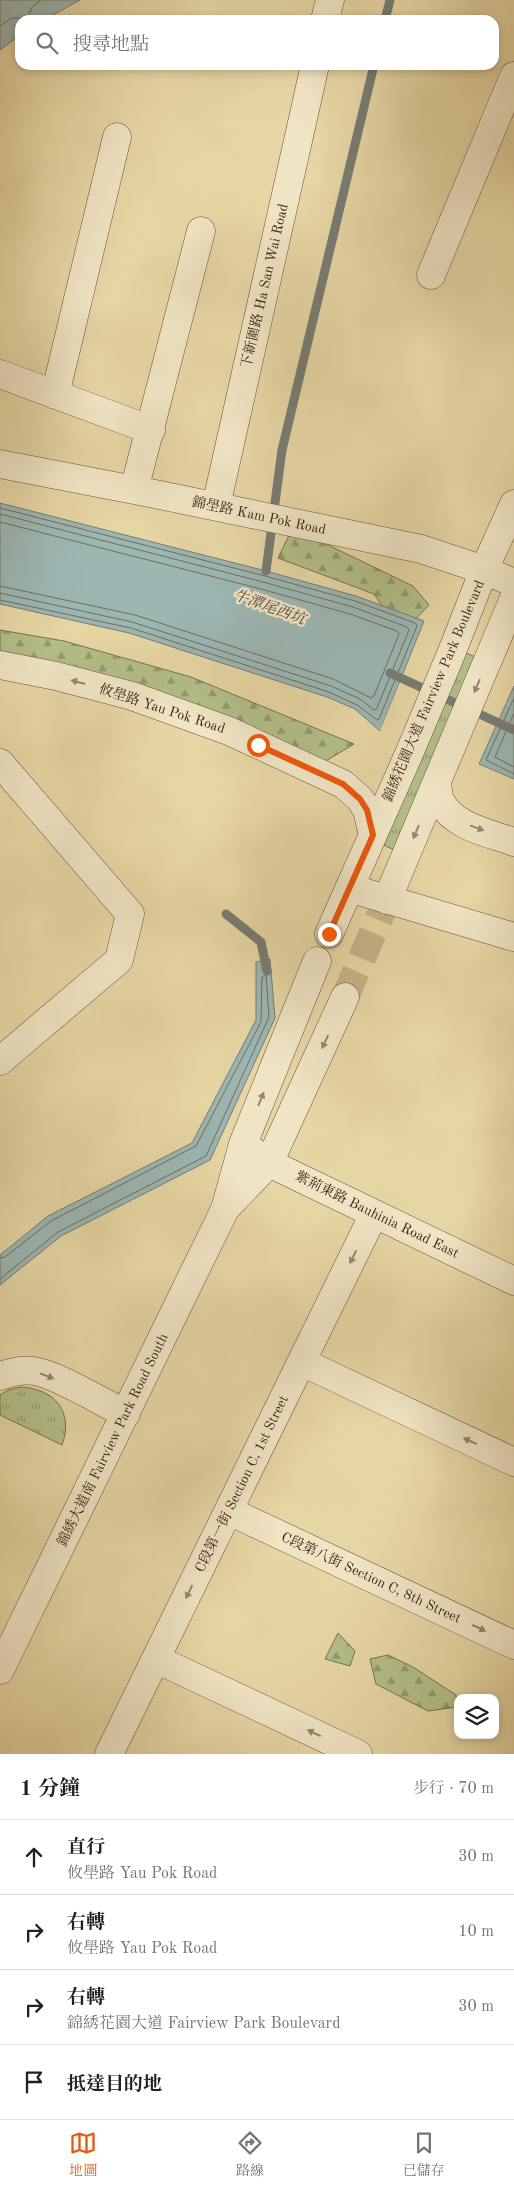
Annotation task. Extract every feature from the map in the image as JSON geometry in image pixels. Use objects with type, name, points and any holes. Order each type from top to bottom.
[{"type":"street","points":[[326,15],[330,0]]},
{"type":"street","name":"下新圍路 Ha San Wai Road","points":[[216,506],[314,70]]},
{"type":"street","points":[[431,275],[514,76]]},
{"type":"street","points":[[55,395],[117,137]]},
{"type":"street","points":[[134,490],[202,231]]},
{"type":"street","points":[[0,374],[151,430]]},
{"type":"street","name":"錦壆路 Kam Pok Road","points":[[0,464],[216,506],[421,549],[484,570],[514,583]]},
{"type":"street","name":"錦綉花園大道 Fairview Park Boulevard","points":[[329,934],[408,756],[484,570],[514,504]]},
{"type":"street","points":[[387,900],[514,598]]},
{"type":"street","name":"攸壆路 Yau Pok Road","points":[[0,665],[56,676],[132,696],[229,731],[348,788],[360,799],[367,810],[373,835]]},
{"type":"street","points":[[0,763],[130,914],[119,960],[0,1062]]},
{"type":"street","points":[[439,777],[440,800],[448,813],[458,822],[514,842]]},
{"type":"street","points":[[349,888],[514,937]]},
{"type":"street","name":"錦綉大道南 Fairview Park Road South","points":[[0,1670],[226,1209],[243,1144],[317,961]]},
{"type":"street","name":"錦綉大道南 Fairview Park Road South","points":[[226,1209],[269,1163],[345,997]]},
{"type":"street","name":"紫荊東路 Bauhinia Road East","points":[[243,1144],[269,1163],[514,1282]]},
{"type":"street","name":"C段第一街 Section C, 1st Street","points":[[110,1754],[374,1214]]},
{"type":"street","points":[[302,1362],[514,1462]]},
{"type":"street","points":[[0,1376],[15,1371],[35,1371],[54,1378],[126,1414]]},
{"type":"street","name":"C段第八街 Section C, 8th Street","points":[[229,1511],[514,1645]]},
{"type":"street","points":[[156,1659],[358,1754]]},
{"type":"green space","points":[[291,531],[324,543],[413,586],[429,605],[401,634],[374,594],[278,558]]},
{"type":"green space","points":[[0,630],[64,641],[191,677],[354,744],[324,762],[0,656]]},
{"type":"green space","points":[[466,653],[478,658],[396,851],[384,845]]},
{"type":"green space","points":[[21,1387],[43,1392],[59,1404],[65,1422],[62,1445],[0,1415],[0,1395],[8,1390]]},
{"type":"green space","points":[[338,1633],[355,1651],[350,1666],[325,1659]]},
{"type":"green space","points":[[388,1655],[413,1667],[454,1694],[454,1707],[428,1711],[376,1684],[370,1659]]},
{"type":"water","points":[[0,0],[80,0],[53,15],[15,15],[15,39],[0,50]]},
{"type":"water","points":[[0,503],[356,596],[424,621],[380,731],[355,709],[327,697],[129,633],[0,604]]},
{"type":"water","points":[[514,686],[514,779],[479,764]]},
{"type":"water","points":[[270,959],[275,1018],[210,1160],[61,1236],[0,1285],[0,1255],[48,1216],[192,1143],[256,1020],[256,962]]},
{"type":"pier","points":[[426,619],[427,622],[382,732],[379,733]]},
{"type":"waterway","points":[[386,15],[390,0]]},
{"type":"waterway","points":[[266,571],[282,450],[373,70]]},
{"type":"waterway","name":"牛潭尾西坑","points":[[390,673],[514,730]]},
{"type":"waterway","points":[[226,914],[261,942],[267,971]]},
{"type":"tunnel","points":[[345,997],[387,900]]},
{"type":"route","points":[[258,745],[343,784],[360,799],[367,810],[373,835],[329,934]]}]
